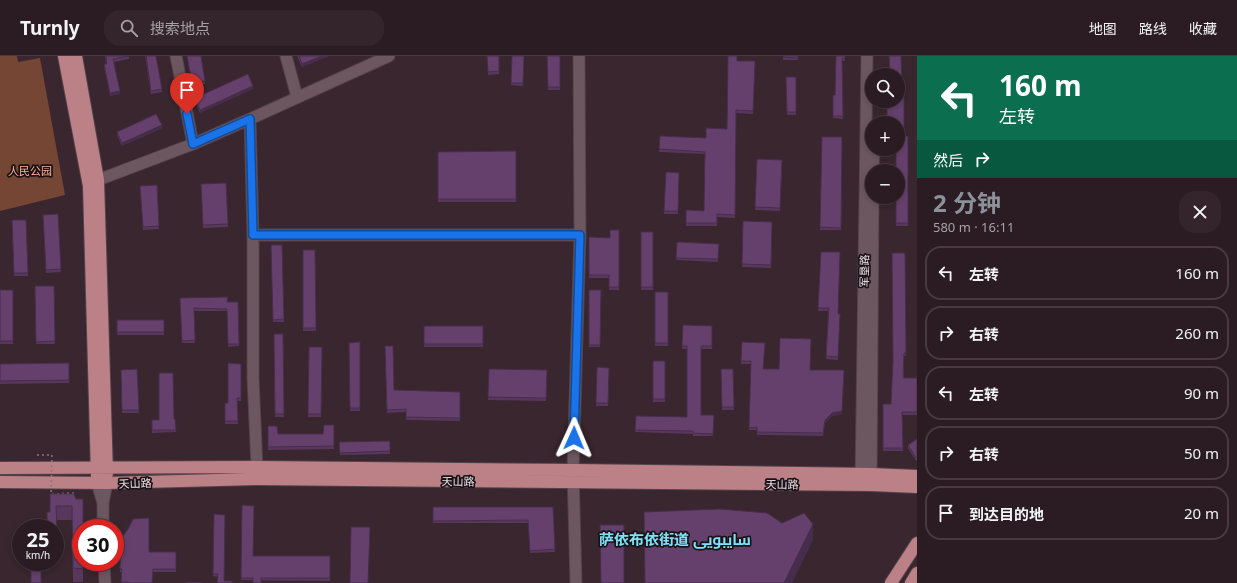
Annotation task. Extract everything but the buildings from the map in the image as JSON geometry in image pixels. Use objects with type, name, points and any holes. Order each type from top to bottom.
[{"type":"main road","points":[[64,56],[89,186],[103,468]]},
{"type":"main road","points":[[76,56],[98,180],[102,483]]},
{"type":"main road","name":"天山路","points":[[0,468],[257,467],[574,470],[866,480],[917,487]]},
{"type":"main road","name":"天山路","points":[[0,482],[102,483],[256,479],[574,482],[866,480],[917,476]]},
{"type":"main road","points":[[891,583],[917,543]]},
{"type":"main road","points":[[911,583],[917,573]]},
{"type":"street","points":[[176,56],[193,144]]},
{"type":"street","points":[[286,56],[296,97]]},
{"type":"street","points":[[98,180],[193,144],[389,56]]},
{"type":"street","points":[[576,583],[574,470],[580,235],[579,56]]},
{"type":"street","name":"军垦路","points":[[866,480],[867,56]]},
{"type":"street","points":[[874,56],[874,68]]},
{"type":"street","points":[[250,119],[253,235],[253,378],[257,467]]},
{"type":"street","name":"军垦路","points":[[866,480],[873,204]]},
{"type":"street","points":[[253,235],[580,235]]},
{"type":"street","points":[[102,483],[104,519]]},
{"type":"street","points":[[104,571],[105,583]]},
{"type":"path","points":[[37,455],[52,455],[51,494],[76,493]]},
{"type":"green space","name":"人民公园","points":[[0,56],[17,56],[18,62],[40,58],[65,195],[0,211]]},
{"type":"district","name":"萨依布依街道 سايبويى","points":[[675,539]]},
{"type":"route","points":[[187,114],[193,144],[250,119],[253,235],[580,235],[574,438]]}]
